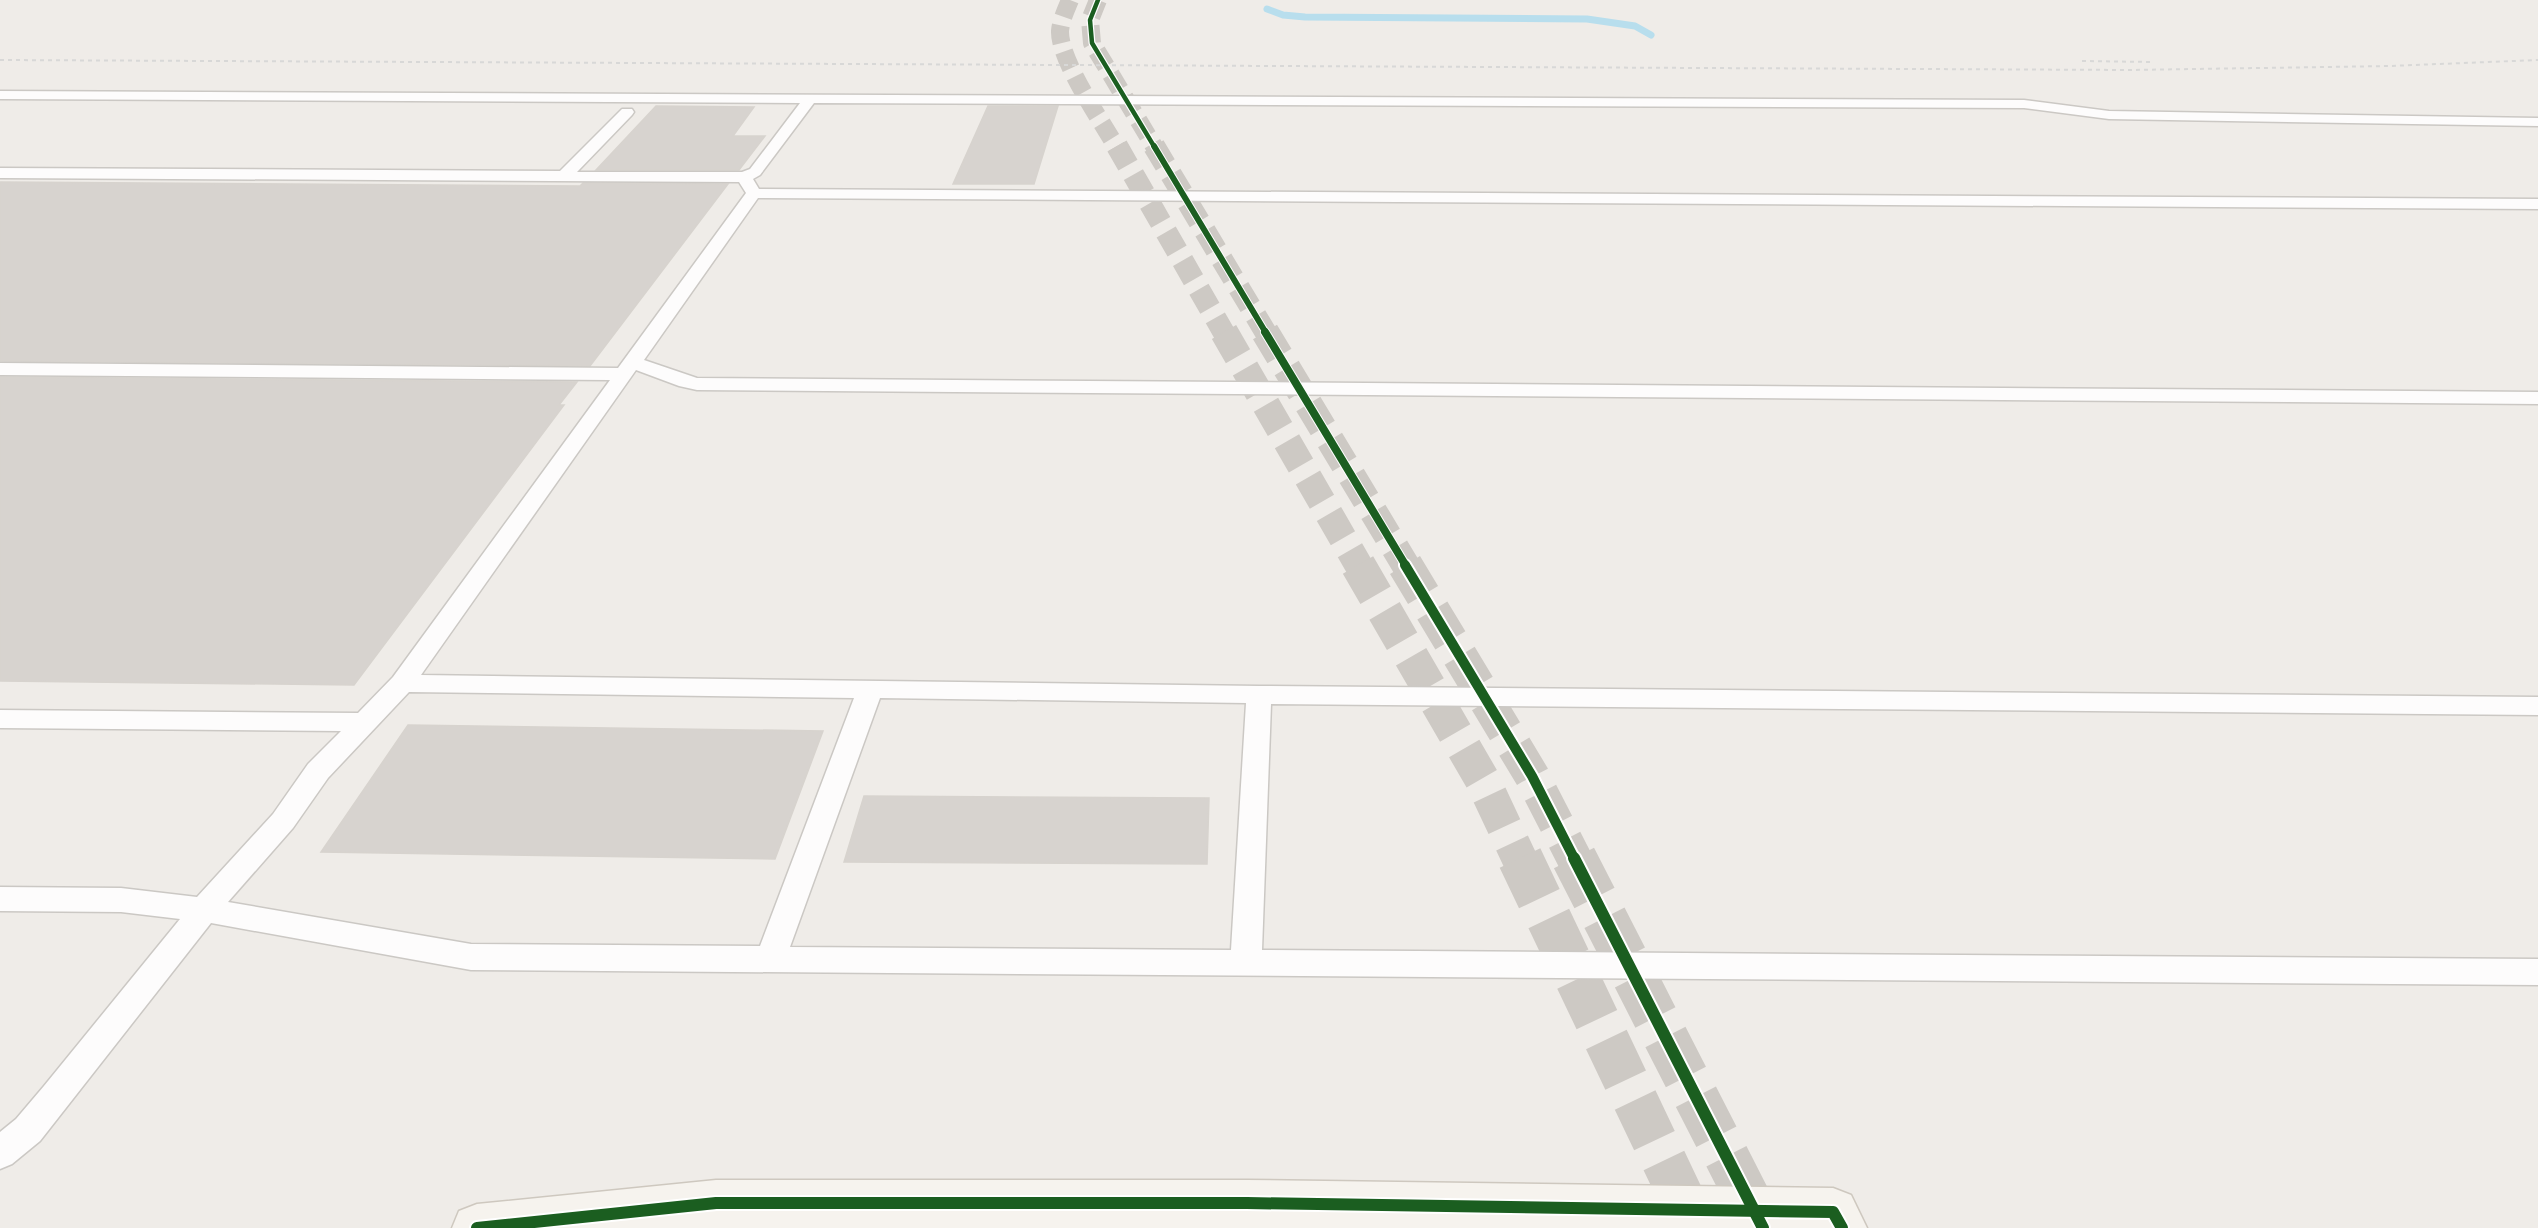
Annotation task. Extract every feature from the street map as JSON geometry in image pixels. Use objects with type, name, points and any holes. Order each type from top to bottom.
[{"type":"street","points":[[477,1228],[716,1203],[1247,1203],[1614,1218],[1838,1220]]},
{"type":"lane","points":[[0,95],[2024,104],[2109,115],[2511,121],[2538,124]]},
{"type":"lane","points":[[0,1153],[28,1130],[56,1097],[204,910],[283,821],[318,771],[402,683],[628,368],[749,185],[755,172],[811,98]]},
{"type":"lane","points":[[564,176],[627,112]]},
{"type":"lane","points":[[0,173],[564,176],[749,185],[2538,204]]},
{"type":"lane","points":[[0,369],[628,368],[698,384],[2538,398]]},
{"type":"lane","points":[[402,683],[1259,695],[2538,706]]},
{"type":"lane","points":[[770,960],[870,690]]},
{"type":"lane","points":[[1246,963],[1259,695]]},
{"type":"lane","points":[[0,719],[363,722]]},
{"type":"lane","points":[[0,899],[121,900],[204,910],[471,957],[2538,972]]},
{"type":"building","points":[[656,106],[754,107],[733,136],[765,136],[739,170],[596,170]]},
{"type":"building","points":[[988,106],[1058,106],[1034,184],[953,184]]},
{"type":"building","points":[[0,182],[580,186],[583,183],[728,184],[590,366],[0,361]]},
{"type":"building","points":[[0,377],[577,382],[559,405],[564,405],[354,685],[0,681]]},
{"type":"building","points":[[408,725],[823,731],[775,859],[321,852]]},
{"type":"building","points":[[864,796],[1209,798],[1207,864],[844,862]]},
{"type":"waterway","points":[[1267,9],[1283,15],[1305,17],[1587,19],[1635,26],[1651,35]]},
{"type":"tunnel","points":[[1070,0],[1060,31],[1066,58],[1117,148]]},
{"type":"tunnel","points":[[1098,0],[1090,20],[1092,43],[1155,148]]},
{"type":"tunnel","points":[[1117,146],[1224,333]]},
{"type":"tunnel","points":[[1154,146],[1266,333]]},
{"type":"tunnel","points":[[1224,332],[1359,566]]},
{"type":"tunnel","points":[[1265,332],[1406,566]]},
{"type":"tunnel","points":[[1358,565],[1483,781],[1520,860]]},
{"type":"tunnel","points":[[1405,565],[1532,776],[1575,860]]},
{"type":"tunnel","points":[[1520,858],[1696,1228]]},
{"type":"tunnel","points":[[1574,858],[1763,1228]]},
{"type":"railway","points":[[0,60],[2131,70],[2389,66],[2538,60]]},
{"type":"railway","points":[[2082,61],[2151,62]]},
{"type":"cycle path","points":[[1098,0],[1090,20],[1092,43],[1532,776],[1763,1228]]},
{"type":"cycle path","points":[[477,1228],[716,1203],[1247,1203],[1833,1212],[1842,1228]]}]
